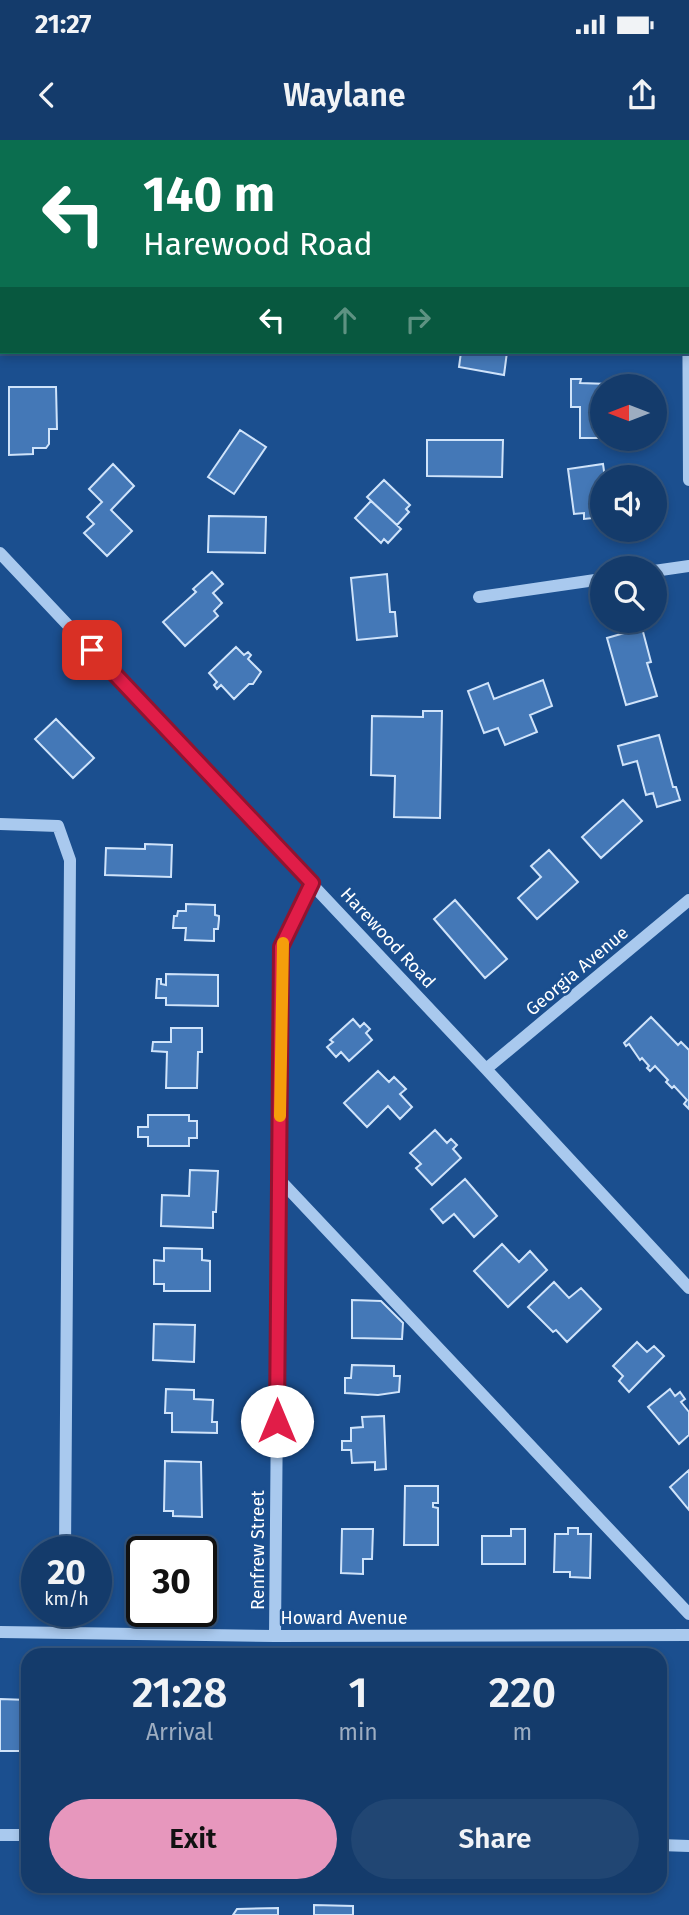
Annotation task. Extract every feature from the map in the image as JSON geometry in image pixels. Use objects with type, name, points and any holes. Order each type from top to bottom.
[{"type":"street","points":[[688,354],[689,480]]},
{"type":"street","name":"Harewood Road","points":[[0,553],[689,1288]]},
{"type":"street","points":[[667,569],[689,566]]},
{"type":"street","points":[[479,597],[590,581]]},
{"type":"street","points":[[0,824],[58,825],[70,860],[65,1536]]},
{"type":"street","name":"Renfrew Street","points":[[275,1636],[281,947],[312,883]]},
{"type":"street","name":"Georgia Avenue","points":[[486,1069],[689,901]]},
{"type":"street","points":[[279,1179],[689,1614]]},
{"type":"street","points":[[64,1627],[64,1633]]},
{"type":"street","name":"Howard Avenue","points":[[0,1632],[275,1636],[689,1634]]},
{"type":"street","points":[[0,1835],[21,1835]]},
{"type":"street","points":[[667,1845],[689,1846]]},
{"type":"building","points":[[461,354],[507,354],[504,375],[459,367]]},
{"type":"building","points":[[571,379],[581,379],[580,383],[590,383],[590,438],[580,438],[580,407],[571,407]]},
{"type":"building","points":[[9,387],[56,387],[57,429],[49,429],[49,444],[46,448],[33,448],[33,454],[9,455]]},
{"type":"building","points":[[240,430],[266,447],[234,494],[208,477]]},
{"type":"building","points":[[427,440],[503,440],[502,477],[427,476]]},
{"type":"building","points":[[113,464],[134,486],[111,510],[132,531],[107,556],[84,533],[94,524],[87,517],[102,502],[89,489]]},
{"type":"building","points":[[590,466],[590,518],[584,519],[584,513],[574,514],[568,469]]},
{"type":"building","points":[[384,480],[410,505],[406,509],[409,512],[397,525],[367,497]]},
{"type":"building","points":[[371,501],[401,529],[388,543],[384,539],[381,543],[355,518]]},
{"type":"building","points":[[209,516],[266,517],[265,553],[208,552]]},
{"type":"building","points":[[212,572],[223,584],[213,593],[222,603],[214,611],[218,616],[185,646],[163,622],[196,592],[193,589]]},
{"type":"building","points":[[387,574],[390,612],[395,612],[397,636],[357,640],[351,578]]},
{"type":"building","points":[[624,633],[643,633],[651,662],[647,663],[657,696],[626,705],[607,638]]},
{"type":"building","points":[[236,647],[244,655],[248,652],[251,655],[248,659],[261,672],[253,684],[249,684],[234,699],[221,685],[217,689],[214,685],[217,682],[209,673]]},
{"type":"building","points":[[543,680],[552,706],[530,715],[537,732],[505,745],[498,728],[484,733],[468,691],[488,683],[494,699]]},
{"type":"building","points":[[423,711],[442,711],[440,818],[394,817],[395,776],[371,775],[372,716],[423,717]]},
{"type":"building","points":[[56,719],[94,758],[73,778],[35,739]]},
{"type":"building","points":[[659,735],[673,787],[676,787],[680,800],[657,807],[653,793],[646,795],[637,761],[623,765],[618,746]]},
{"type":"building","points":[[623,800],[642,821],[601,858],[582,837]]},
{"type":"building","points":[[145,844],[172,845],[171,877],[105,875],[106,848],[145,849]]},
{"type":"building","points":[[549,850],[578,882],[537,919],[518,898],[541,877],[531,866]]},
{"type":"building","points":[[455,900],[507,959],[485,978],[434,919]]},
{"type":"building","points":[[186,904],[215,905],[215,915],[219,916],[219,919],[218,929],[214,929],[214,941],[185,940],[186,928],[173,928],[174,916],[177,916],[178,911],[186,911]]},
{"type":"building","points":[[166,974],[218,975],[218,1006],[166,1005],[166,998],[156,998],[157,979],[161,979],[161,984],[166,985]]},
{"type":"building","points":[[651,1017],[678,1045],[681,1042],[689,1050],[689,1109],[684,1104],[687,1100],[674,1086],[672,1088],[666,1082],[668,1080],[655,1066],[650,1071],[647,1068],[649,1066],[642,1058],[640,1060],[629,1044],[626,1046],[624,1043]]},
{"type":"building","points":[[353,1019],[360,1027],[364,1023],[370,1029],[366,1033],[372,1040],[349,1061],[341,1052],[336,1057],[327,1047],[333,1042],[330,1040]]},
{"type":"building","points":[[171,1028],[202,1028],[197,1088],[166,1088],[167,1052],[152,1051],[153,1042],[171,1042]]},
{"type":"building","points":[[378,1071],[389,1082],[394,1077],[406,1089],[400,1094],[412,1107],[400,1119],[388,1106],[367,1127],[344,1103]]},
{"type":"building","points":[[148,1115],[189,1115],[189,1121],[197,1121],[197,1138],[189,1138],[189,1146],[148,1146],[148,1137],[138,1137],[138,1127],[148,1127]]},
{"type":"building","points":[[435,1130],[447,1143],[451,1139],[457,1145],[453,1149],[461,1158],[432,1185],[416,1168],[421,1164],[410,1153]]},
{"type":"building","points":[[190,1170],[218,1171],[213,1228],[161,1226],[162,1195],[189,1196]]},
{"type":"building","points":[[465,1179],[497,1216],[474,1237],[454,1214],[443,1223],[431,1209]]},
{"type":"building","points":[[502,1244],[519,1262],[530,1251],[547,1270],[508,1307],[474,1271]]},
{"type":"building","points":[[164,1248],[202,1249],[202,1260],[210,1261],[210,1291],[164,1291],[164,1284],[154,1284],[154,1260],[164,1261]]},
{"type":"building","points":[[554,1282],[569,1298],[581,1288],[601,1309],[567,1342],[528,1307]]},
{"type":"building","points":[[352,1300],[381,1301],[403,1323],[402,1339],[352,1338]]},
{"type":"building","points":[[154,1324],[195,1325],[194,1362],[153,1360]]},
{"type":"building","points":[[637,1342],[647,1352],[654,1346],[664,1356],[629,1392],[619,1381],[623,1376],[613,1366]]},
{"type":"building","points":[[352,1365],[394,1366],[394,1376],[400,1376],[399,1392],[378,1395],[345,1393],[345,1378],[351,1378]]},
{"type":"building","points":[[166,1389],[194,1390],[194,1399],[213,1400],[212,1422],[217,1422],[217,1433],[172,1432],[172,1413],[165,1413]]},
{"type":"building","points":[[670,1389],[675,1396],[680,1392],[685,1399],[681,1402],[689,1412],[689,1435],[679,1444],[648,1407]]},
{"type":"building","points":[[384,1416],[386,1469],[375,1470],[375,1462],[352,1463],[351,1450],[342,1450],[342,1441],[351,1441],[351,1428],[363,1427],[362,1417]]},
{"type":"building","points":[[165,1461],[201,1462],[202,1517],[173,1516],[173,1511],[164,1511]]},
{"type":"building","points":[[689,1470],[689,1510],[670,1487]]},
{"type":"building","points":[[405,1486],[438,1486],[438,1503],[433,1503],[433,1507],[438,1508],[438,1545],[404,1545]]},
{"type":"building","points":[[568,1528],[578,1528],[578,1534],[591,1534],[590,1578],[570,1577],[570,1572],[554,1572],[555,1534],[568,1534]]},
{"type":"building","points":[[342,1529],[373,1529],[372,1559],[363,1559],[363,1574],[341,1573]]},
{"type":"building","points":[[511,1529],[525,1529],[525,1564],[482,1564],[482,1536],[511,1536]]},
{"type":"building","points":[[0,1699],[21,1700],[21,1751],[0,1751]]},
{"type":"building","points":[[314,1905],[353,1906],[353,1915],[314,1915]]},
{"type":"building","points":[[278,1908],[278,1915],[233,1915],[237,1909]]},
{"type":"slow traffic","points":[[280,1116],[283,943]]},
{"type":"route","points":[[92,650],[312,883],[281,947],[277,1421]]}]
